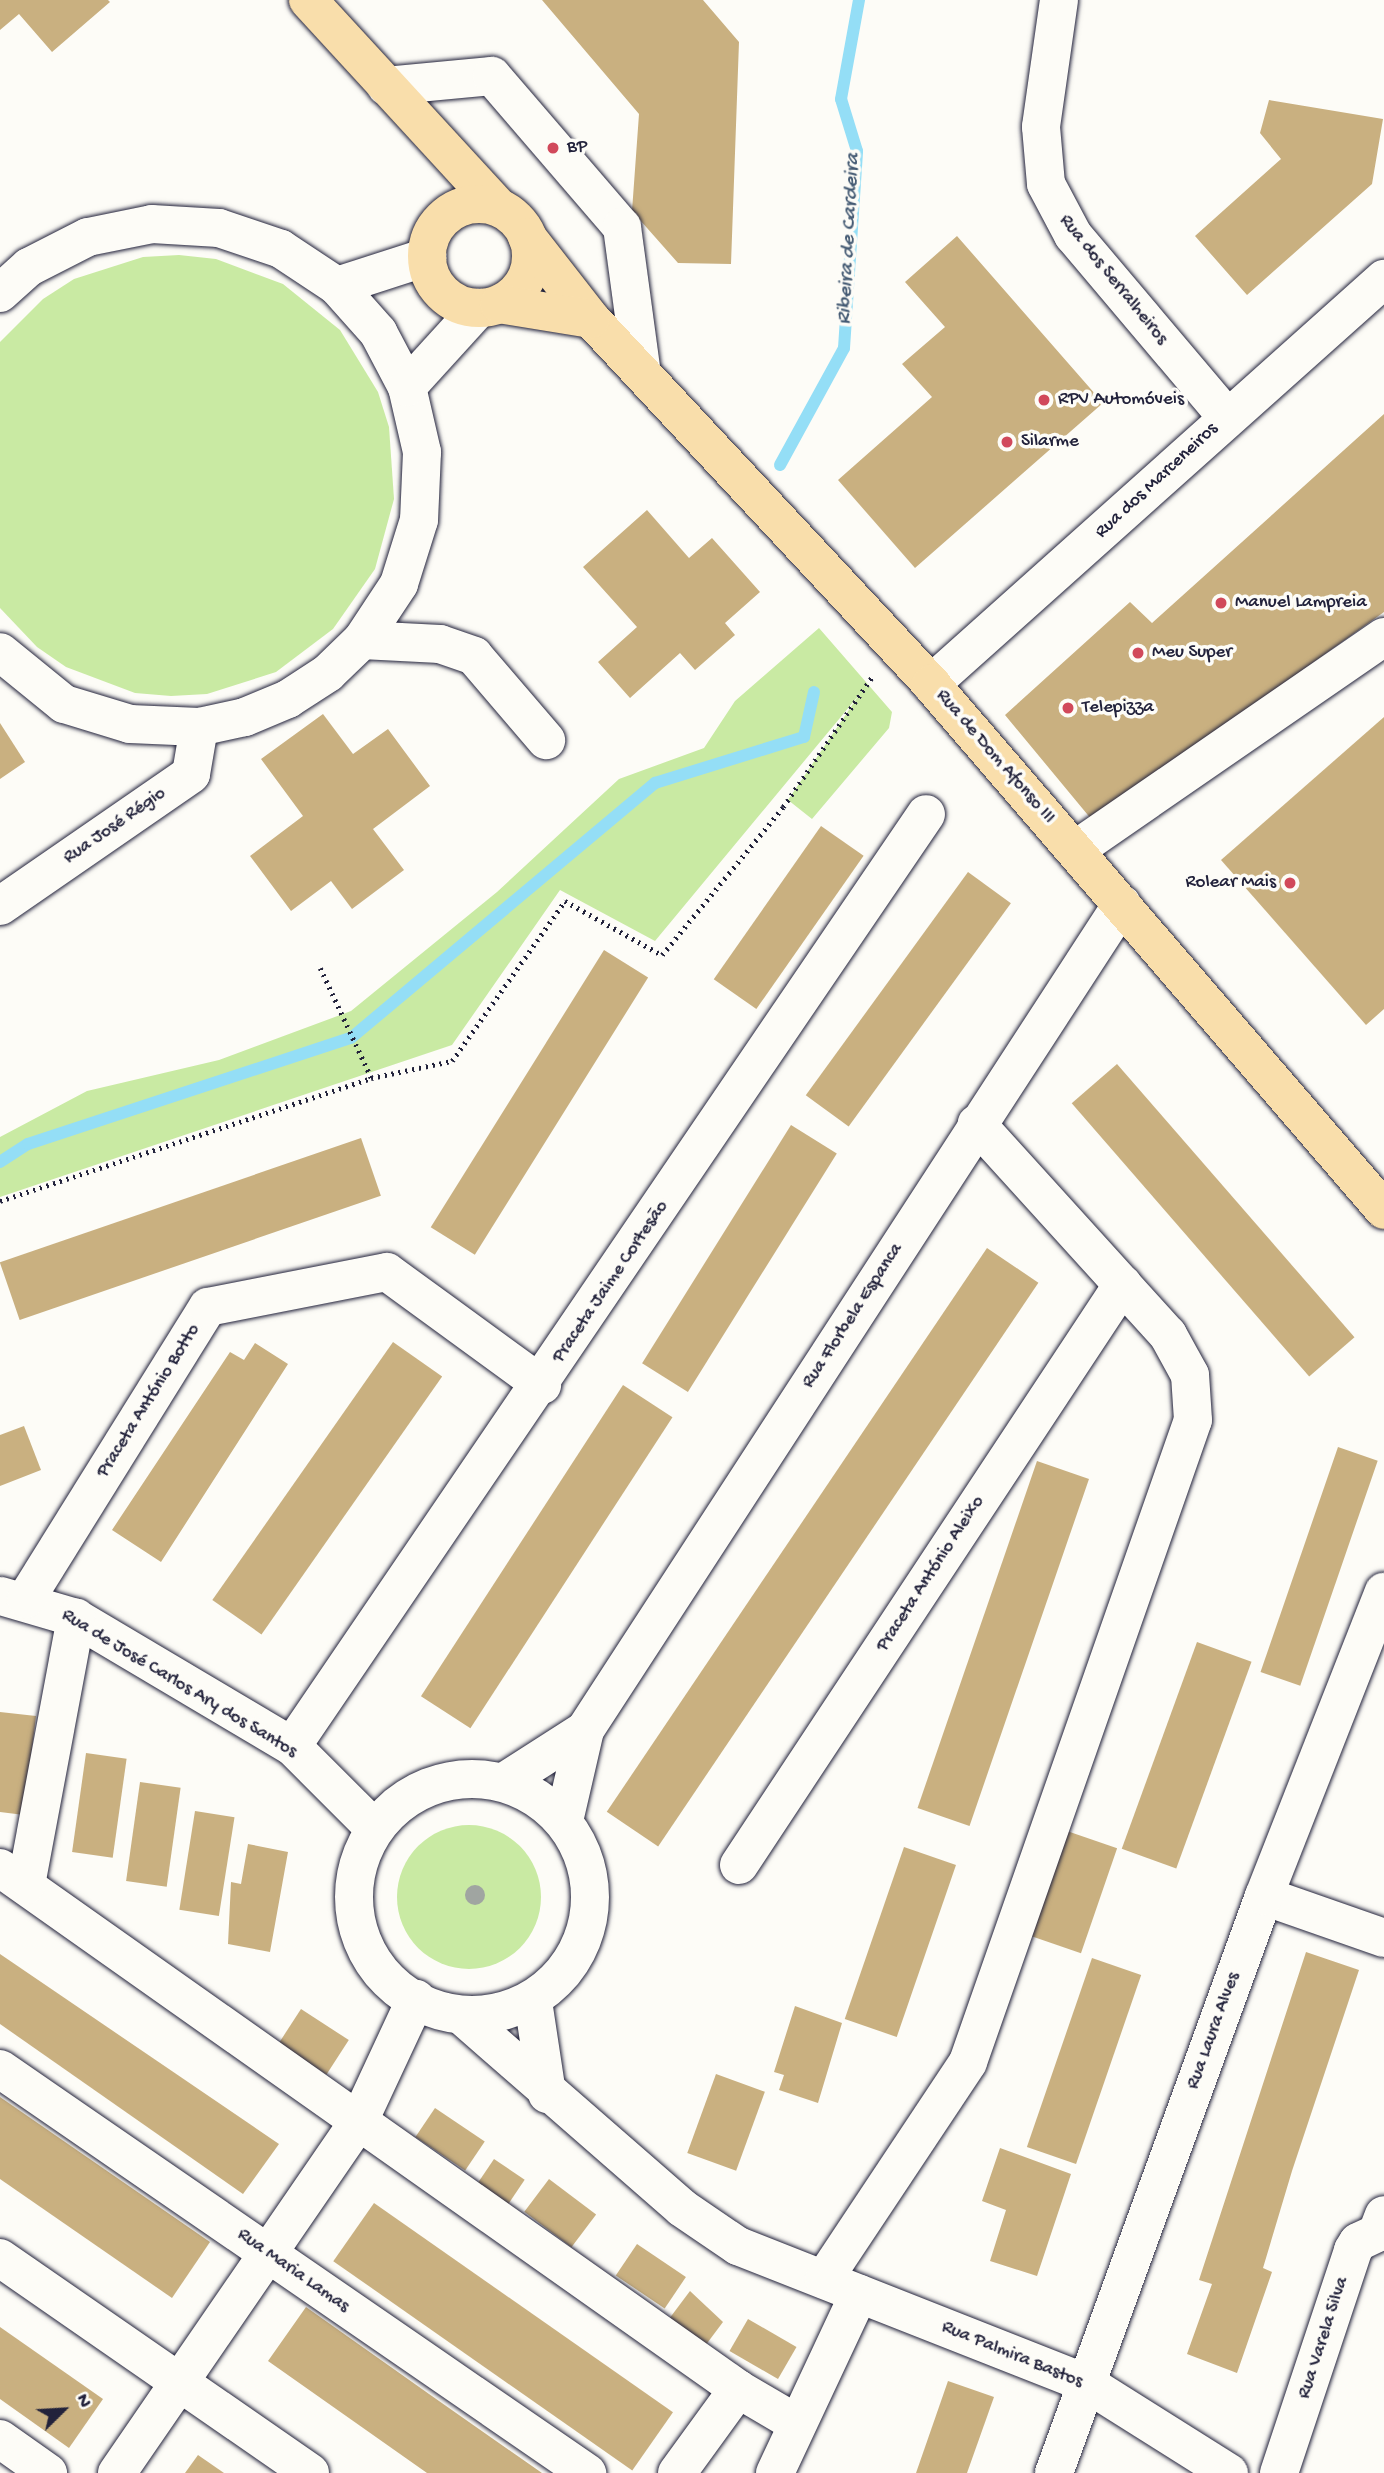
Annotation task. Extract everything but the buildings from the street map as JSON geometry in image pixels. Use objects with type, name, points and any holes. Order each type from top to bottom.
[{"type":"main road","points":[[308,0],[434,142],[527,237],[529,269],[512,296],[489,306]]},
{"type":"main road","points":[[434,142],[442,219],[426,257],[429,273],[449,299],[591,319]]},
{"type":"main road","points":[[442,219],[468,205],[499,208]]},
{"type":"main road","name":"Rua de Dom Afonso III","points":[[527,237],[591,319],[641,367],[931,684],[1384,1210]]},
{"type":"street","name":"Rua dos Serralheiros","points":[[1059,0],[1041,127],[1046,184],[1073,235],[1227,417]]},
{"type":"street","points":[[386,86],[492,76],[622,227],[641,367]]},
{"type":"street","points":[[0,293],[14,265],[88,237],[152,224],[219,228],[281,249],[337,286],[378,332],[407,387],[422,453],[419,520],[399,584],[362,640],[328,673],[288,699],[245,717],[199,727],[130,724],[64,704],[0,652]]},
{"type":"street","points":[[337,286],[426,257]]},
{"type":"street","name":"Rua dos Marceneiros","points":[[931,684],[1384,279]]},
{"type":"street","points":[[407,387],[489,306]]},
{"type":"street","points":[[1076,850],[1384,637]]},
{"type":"street","points":[[362,640],[440,644],[474,656],[546,740]]},
{"type":"street","name":"Rua José Régio","points":[[0,906],[191,774],[199,727]]},
{"type":"street","name":"Praceta Jaime Cortesão","points":[[292,1746],[373,1620],[542,1385],[926,814]]},
{"type":"street","name":"Rua Florbela Espanca","points":[[585,1730],[1122,904]]},
{"type":"street","points":[[824,2279],[968,2062],[1186,1443],[1194,1397],[1190,1375],[1168,1335],[977,1124]]},
{"type":"street","name":"Praceta António Botto","points":[[13,1597],[208,1307],[387,1272],[542,1385]]},
{"type":"street","name":"Praceta António Aleixo","points":[[739,1865],[1123,1284]]},
{"type":"street","name":"Rua Laura Alves","points":[[1054,2473],[1264,1896],[1384,1592]]},
{"type":"street","name":"Rua de José Carlos Ary dos Santos","points":[[13,1597],[76,1618],[292,1746],[374,1828]]},
{"type":"street","points":[[76,1618],[13,1876],[738,2389],[794,2422]]},
{"type":"street","points":[[504,1782],[585,1730]]},
{"type":"street","points":[[564,1821],[585,1730]]},
{"type":"street","points":[[461,2015],[494,2014],[533,2001],[576,1955],[588,1922],[590,1886],[582,1852],[564,1821],[537,1797],[504,1782],[468,1777],[432,1784],[399,1802],[374,1828],[358,1860],[354,1884],[358,1931],[373,1964],[398,1990],[461,2015],[547,2094],[709,2228],[859,2294],[794,2422],[775,2473]]},
{"type":"street","points":[[1264,1896],[1384,1938]]},
{"type":"street","points":[[117,2473],[359,2121],[416,1998]]},
{"type":"street","points":[[533,2001],[547,2094]]},
{"type":"street","name":"Rua Maria Lamas","points":[[0,2069],[587,2473]]},
{"type":"street","name":"Rua Varela Silva","points":[[1279,2473],[1353,2250],[1357,2242],[1382,2228]]},
{"type":"street","points":[[0,2258],[310,2473]]},
{"type":"street","name":"Rua Palmira Bastos","points":[[859,2294],[1086,2383],[1229,2473]]},
{"type":"street","points":[[677,2473],[738,2389]]},
{"type":"street","points":[[0,2439],[48,2473]]},
{"type":"path","points":[[0,1201],[371,1077],[452,1060],[565,901],[662,955],[783,807],[880,665]]},
{"type":"path","points":[[320,968],[371,1077]]},
{"type":"green space","points":[[179,255],[216,259],[283,284],[340,330],[378,392],[389,427],[394,499],[375,569],[333,629],[276,672],[207,694],[171,696],[135,693],[66,667],[37,647],[0,608],[0,342],[43,299],[74,279],[143,257]]},
{"type":"green space","points":[[819,628],[892,712],[889,728],[812,819],[788,800],[859,695],[655,941],[560,890],[452,1045],[0,1197],[0,1137],[87,1091],[219,1060],[351,1011],[497,892],[619,779],[704,748],[735,701]]},
{"type":"green space","points":[[469,1825],[496,1831],[520,1846],[535,1870],[541,1897],[535,1924],[520,1948],[496,1963],[469,1969],[442,1963],[418,1948],[403,1924],[397,1897],[403,1870],[418,1846],[442,1831]]},
{"type":"waterway","name":"Ribeira de Cardeira","points":[[780,465],[844,348],[857,151],[841,99],[859,0]]},
{"type":"waterway","points":[[0,1162],[28,1144],[351,1038],[655,783],[804,737],[814,692]]},
{"type":"place","name":"BP","points":[[553,148]]},
{"type":"place","name":"RPV Automóveis","points":[[1044,400]]},
{"type":"place","name":"Silarme","points":[[1007,442]]},
{"type":"place","name":"Manuel Lampreia","points":[[1221,603]]},
{"type":"place","name":"Meu Super","points":[[1138,653]]},
{"type":"place","name":"Telepizza","points":[[1068,708]]},
{"type":"place","name":"Rolear Mais","points":[[1290,883]]}]
